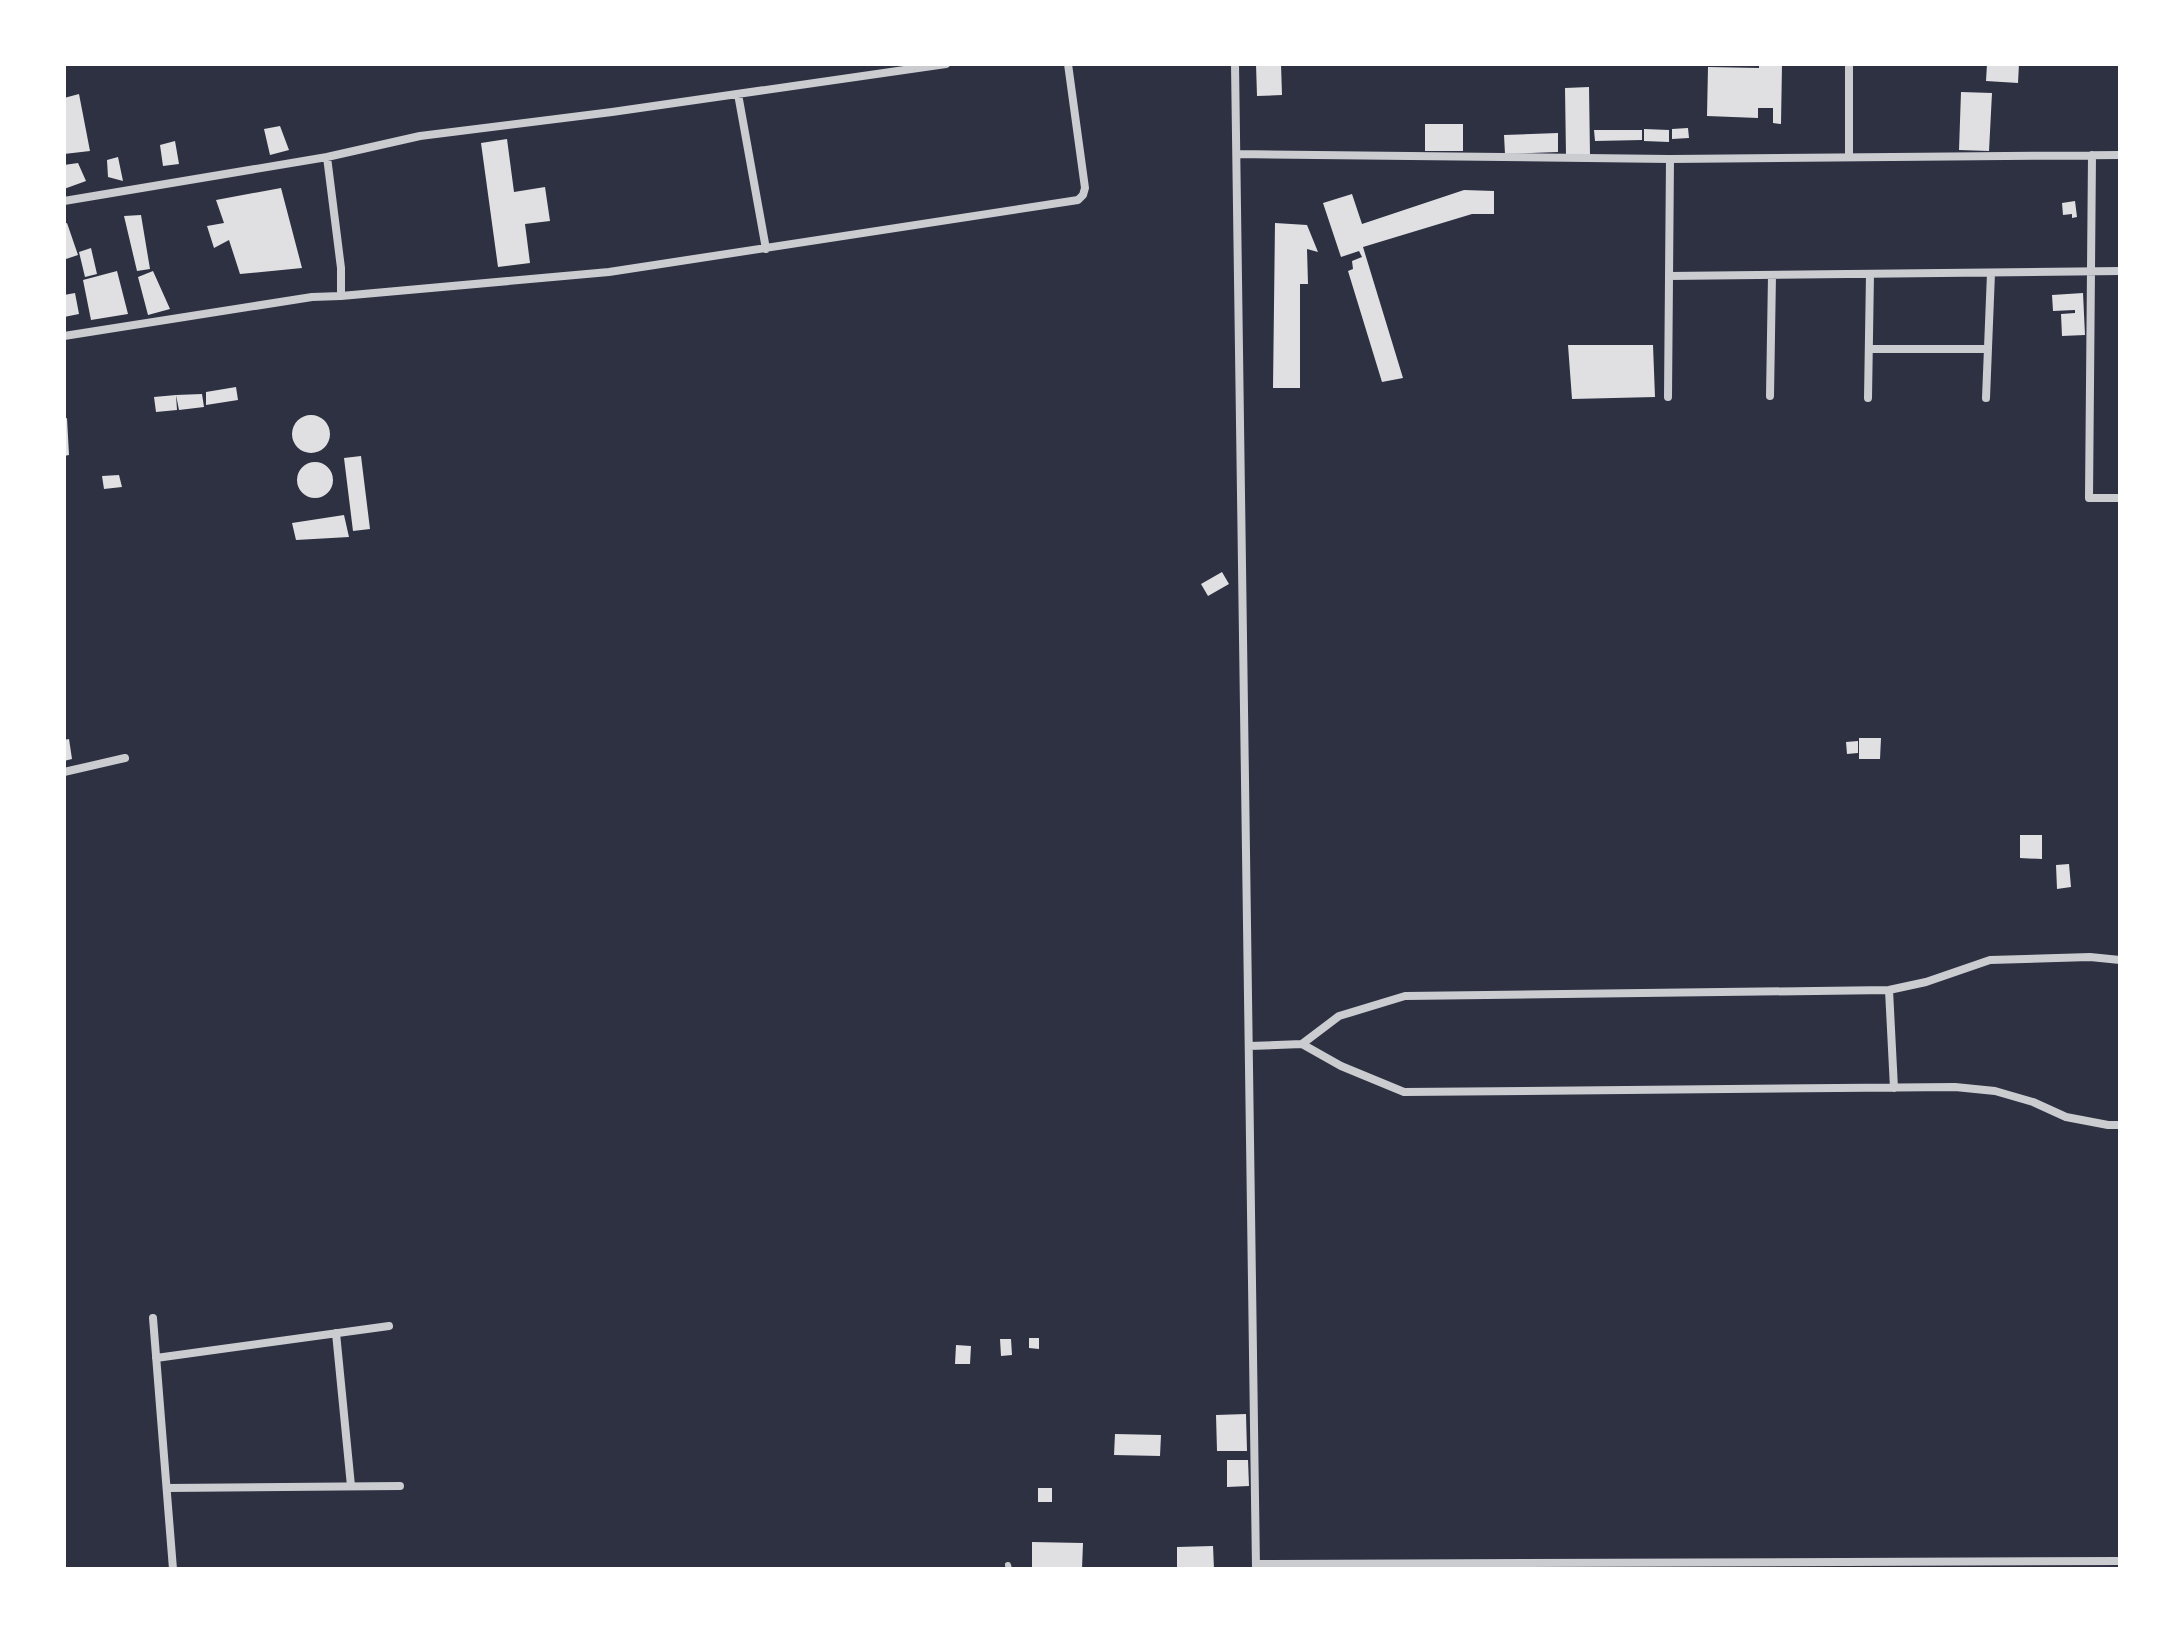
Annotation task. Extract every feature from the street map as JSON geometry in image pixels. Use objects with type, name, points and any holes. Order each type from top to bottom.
[{"type":"street","points":[[64,201],[327,157],[420,136],[946,64]]},
{"type":"street","points":[[64,336],[312,297],[609,272],[1078,200],[1085,188],[1068,64]]},
{"type":"street","points":[[1235,64],[1256,1567],[2120,1561]]},
{"type":"street","points":[[1849,64],[1849,157]]},
{"type":"street","points":[[738,94],[766,249]]},
{"type":"street","points":[[1237,154],[1670,159],[2120,155]]},
{"type":"street","points":[[2092,155],[2089,498],[2120,498]]},
{"type":"street","points":[[327,157],[341,268],[341,296]]},
{"type":"street","points":[[1668,397],[1670,159]]},
{"type":"street","points":[[1669,276],[2120,271]]},
{"type":"street","points":[[1986,398],[1991,273]]},
{"type":"street","points":[[1868,398],[1870,274]]},
{"type":"street","points":[[1770,396],[1772,275]]},
{"type":"street","points":[[1869,349],[1988,349]]},
{"type":"street","points":[[64,772],[125,758]]},
{"type":"street","points":[[1302,1044],[1339,1016],[1405,996],[1889,990],[1926,982],[1990,960],[2090,957],[2120,960]]},
{"type":"street","points":[[1889,990],[1894,1088]]},
{"type":"street","points":[[1249,1046],[1302,1044],[1341,1066],[1404,1092],[1955,1087],[1995,1091],[2033,1102],[2066,1117],[2120,1125]]},
{"type":"street","points":[[153,1318],[173,1569]]},
{"type":"street","points":[[156,1358],[389,1326]]},
{"type":"street","points":[[336,1333],[351,1486]]},
{"type":"street","points":[[167,1488],[400,1486]]},
{"type":"building","points":[[1256,64],[1281,64],[1282,95],[1257,96]]},
{"type":"building","points":[[1759,64],[1782,64],[1781,124],[1773,123],[1773,108],[1758,108],[1758,118],[1707,116],[1708,67],[1759,68]]},
{"type":"building","points":[[1987,64],[2019,64],[2018,83],[1986,81]]},
{"type":"building","points":[[1589,87],[1590,155],[1566,156],[1565,88]]},
{"type":"building","points":[[1961,92],[1992,93],[1989,151],[1959,150]]},
{"type":"building","points":[[79,94],[90,151],[64,154],[64,98]]},
{"type":"building","points":[[1425,124],[1463,124],[1463,151],[1425,151]]},
{"type":"building","points":[[280,126],[289,150],[270,155],[264,129]]},
{"type":"building","points":[[1688,128],[1689,138],[1672,139],[1672,129]]},
{"type":"building","points":[[1644,129],[1669,130],[1669,142],[1644,141]]},
{"type":"building","points":[[1594,130],[1642,130],[1642,140],[1595,141]]},
{"type":"building","points":[[1558,133],[1558,152],[1505,154],[1504,135]]},
{"type":"building","points":[[507,139],[514,192],[545,187],[550,221],[525,224],[530,263],[498,267],[481,143]]},
{"type":"building","points":[[175,141],[179,164],[163,166],[160,145]]},
{"type":"building","points":[[118,157],[123,181],[108,177],[107,160]]},
{"type":"building","points":[[78,163],[86,181],[64,189],[64,165]]},
{"type":"building","points":[[281,188],[302,268],[240,274],[229,240],[214,248],[207,226],[224,223],[216,200]]},
{"type":"building","points":[[1464,190],[1494,191],[1494,214],[1472,214],[1363,247],[1403,378],[1382,382],[1348,271],[1353,269],[1352,261],[1362,257],[1359,251],[1341,257],[1323,203],[1352,194],[1362,224]]},
{"type":"building","points":[[2075,201],[2077,217],[2063,215],[2062,203]]},
{"type":"building","points":[[141,215],[150,269],[137,271],[124,216]]},
{"type":"building","points":[[67,223],[78,255],[66,259],[64,224]]},
{"type":"building","points":[[1275,223],[1307,225],[1318,252],[1307,249],[1308,284],[1300,284],[1300,388],[1273,388]]},
{"type":"building","points":[[91,248],[97,274],[85,277],[79,252]]},
{"type":"building","points":[[117,271],[128,314],[91,320],[83,280]]},
{"type":"building","points":[[153,271],[170,309],[148,315],[138,277]]},
{"type":"building","points":[[75,293],[79,314],[64,317],[64,295]]},
{"type":"building","points":[[2083,293],[2085,335],[2062,336],[2061,314],[2075,313],[2075,310],[2053,311],[2052,295]]},
{"type":"building","points":[[1568,345],[1653,345],[1655,397],[1572,399]]},
{"type":"building","points":[[236,387],[238,400],[206,405],[206,392]]},
{"type":"building","points":[[202,394],[204,407],[179,410],[176,395]]},
{"type":"building","points":[[176,395],[177,410],[156,412],[154,397]]},
{"type":"building","points":[[311,415],[324,421],[330,434],[324,447],[311,453],[298,447],[292,434],[298,421]]},
{"type":"building","points":[[67,418],[69,455],[64,456],[64,419]]},
{"type":"building","points":[[361,456],[370,529],[353,531],[344,458]]},
{"type":"building","points":[[315,462],[328,467],[333,480],[328,493],[315,498],[302,493],[297,480],[302,467]]},
{"type":"building","points":[[119,475],[122,487],[104,489],[102,476]]},
{"type":"building","points":[[344,515],[349,537],[296,540],[292,523]]},
{"type":"building","points":[[1222,572],[1229,584],[1208,596],[1201,584]]},
{"type":"building","points":[[1859,738],[1881,738],[1880,759],[1859,759]]},
{"type":"building","points":[[69,739],[72,759],[64,761],[64,740]]},
{"type":"building","points":[[1858,741],[1858,753],[1847,754],[1846,742]]},
{"type":"building","points":[[2020,835],[2042,835],[2042,859],[2020,858]]},
{"type":"building","points":[[2069,864],[2071,887],[2057,889],[2056,865]]},
{"type":"building","points":[[1029,1338],[1039,1338],[1039,1349],[1029,1348]]},
{"type":"building","points":[[1000,1339],[1011,1339],[1012,1355],[1001,1356]]},
{"type":"building","points":[[956,1345],[971,1346],[970,1364],[955,1364]]},
{"type":"building","points":[[1246,1414],[1247,1451],[1217,1451],[1216,1415]]},
{"type":"building","points":[[1115,1434],[1161,1435],[1160,1456],[1114,1455]]},
{"type":"building","points":[[1227,1460],[1248,1460],[1249,1486],[1227,1487]]},
{"type":"building","points":[[1038,1488],[1052,1488],[1052,1502],[1038,1502]]},
{"type":"building","points":[[1032,1542],[1083,1543],[1082,1569],[1032,1569]]},
{"type":"building","points":[[1213,1546],[1214,1569],[1177,1569],[1177,1547]]}]
